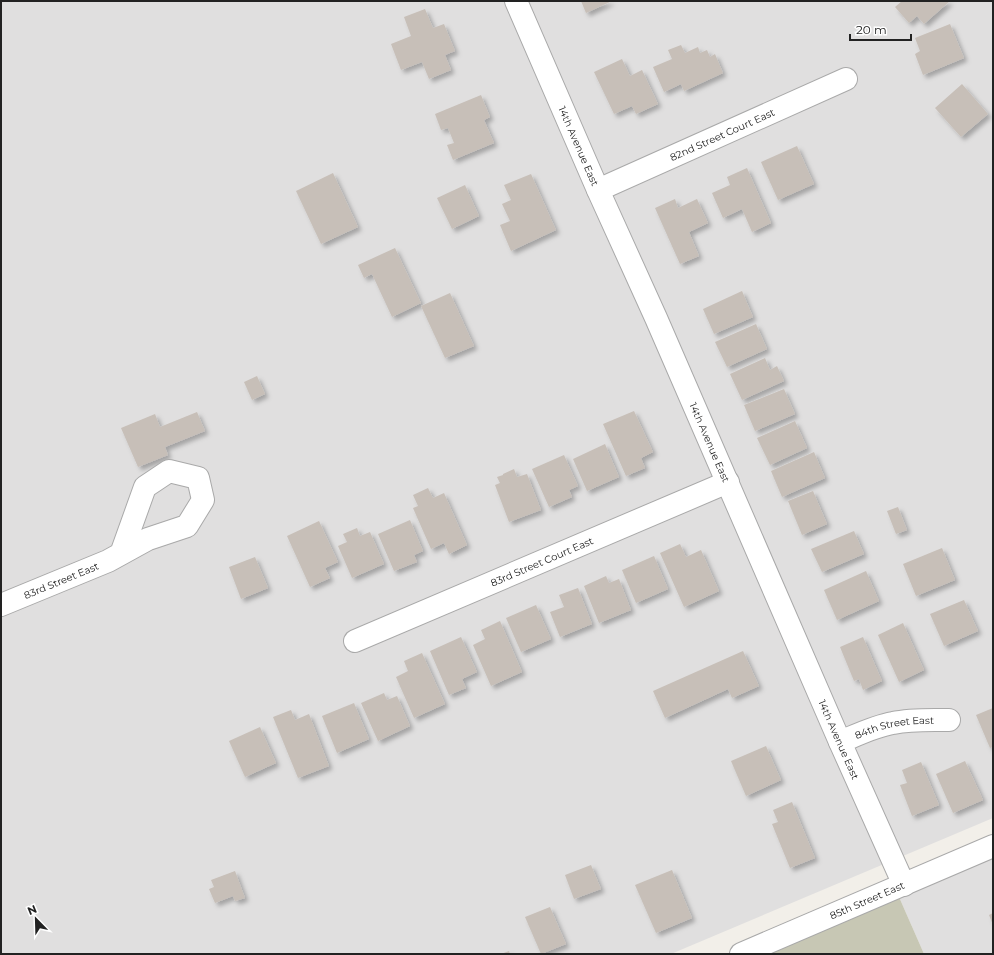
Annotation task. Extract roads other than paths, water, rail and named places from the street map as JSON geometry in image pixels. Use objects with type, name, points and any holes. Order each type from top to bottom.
[{"type":"street","name":"14th Avenue East","points":[[516,1],[728,482],[840,742],[904,884]]},
{"type":"street","name":"82nd Street Court East","points":[[598,190],[846,79]]},
{"type":"street","name":"83rd Street Court East","points":[[355,641],[728,482]]},
{"type":"street","name":"83rd Street East","points":[[1,605],[108,561],[121,554]]},
{"type":"street","name":"84th Street East","points":[[840,742],[873,728],[893,722],[914,720],[949,720]]},
{"type":"street","name":"85th Street East","points":[[740,954],[993,846]]}]
